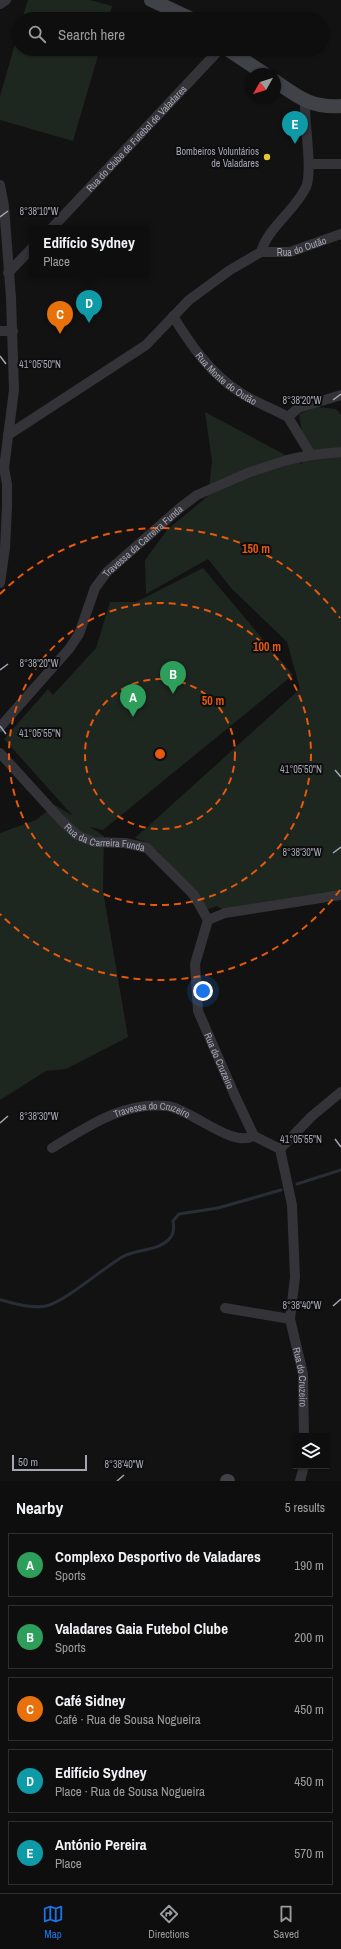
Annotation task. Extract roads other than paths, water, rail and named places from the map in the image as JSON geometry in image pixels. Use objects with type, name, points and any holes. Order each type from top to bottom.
[{"type":"main road","points":[[151,0],[177,12]]},
{"type":"main road","points":[[238,56],[256,68]]},
{"type":"main road","points":[[281,85],[305,101],[332,107],[341,106]]},
{"type":"street","points":[[0,4],[6,0]]},
{"type":"street","name":"Rua do Clube de Futebol de Valadares","points":[[55,225],[213,56]]},
{"type":"street","points":[[8,435],[146,345],[173,316],[195,296],[230,270],[261,252],[264,243],[286,217],[307,186],[309,164],[305,101]]},
{"type":"street","points":[[309,164],[341,164]]},
{"type":"street","points":[[0,185],[4,206],[13,331],[14,390],[4,468],[7,484],[5,548],[0,583]]},
{"type":"street","name":"Rua do Outão","points":[[261,252],[290,252],[341,234]]},
{"type":"street","points":[[8,273],[29,251]]},
{"type":"street","name":"Rua Monte do Outão","points":[[173,316],[192,345],[214,370],[237,391],[288,417]]},
{"type":"street","points":[[0,331],[13,331]]},
{"type":"street","points":[[311,455],[288,417],[298,408],[341,395]]},
{"type":"street","name":"Travessa da Carreira Funda","points":[[0,727],[69,649],[79,634],[95,588],[107,572],[180,507],[197,495],[250,472],[287,460],[311,455],[341,452]]},
{"type":"street","name":"Rua da Carreira Funda","points":[[0,752],[61,820],[77,834],[94,842],[125,843],[147,848],[194,895],[208,920]]},
{"type":"street","points":[[208,920],[225,913],[341,895]]},
{"type":"street","name":"Rua do Cruzeiro","points":[[208,920],[195,964],[198,1011],[254,1136]]},
{"type":"street","points":[[254,1136],[280,1149],[312,1116],[341,1092]]},
{"type":"street","name":"Travessa do Cruzeiro","points":[[52,1148],[97,1121],[128,1108],[167,1106],[184,1111],[231,1136],[247,1140],[254,1136]]},
{"type":"street","name":"Rua do Cruzeiro","points":[[280,1149],[292,1205],[295,1277],[290,1318],[303,1374],[304,1433]]},
{"type":"street","points":[[225,1308],[290,1318]]},
{"type":"street","points":[[300,1481],[303,1469]]},
{"type":"waterway","points":[[297,1184],[341,1170]]},
{"type":"waterway","points":[[1,1300],[34,1307],[46,1306],[54,1303],[64,1298],[122,1257],[134,1252],[154,1248],[166,1242],[172,1234],[174,1228],[173,1221],[179,1214],[218,1208],[281,1190]]},
{"type":"place","name":"António Pereira","points":[[295,144]]},
{"type":"place","name":"Bombeiros Voluntários de Valadares","points":[[267,157]]},
{"type":"place","name":"Edifício Sydney","points":[[89,323]]},
{"type":"place","name":"Café Sidney","points":[[60,334]]},
{"type":"place","name":"Valadares Gaia Futebol Clube","points":[[173,694]]},
{"type":"place","name":"Complexo Desportivo de Valadares","points":[[133,717]]}]
